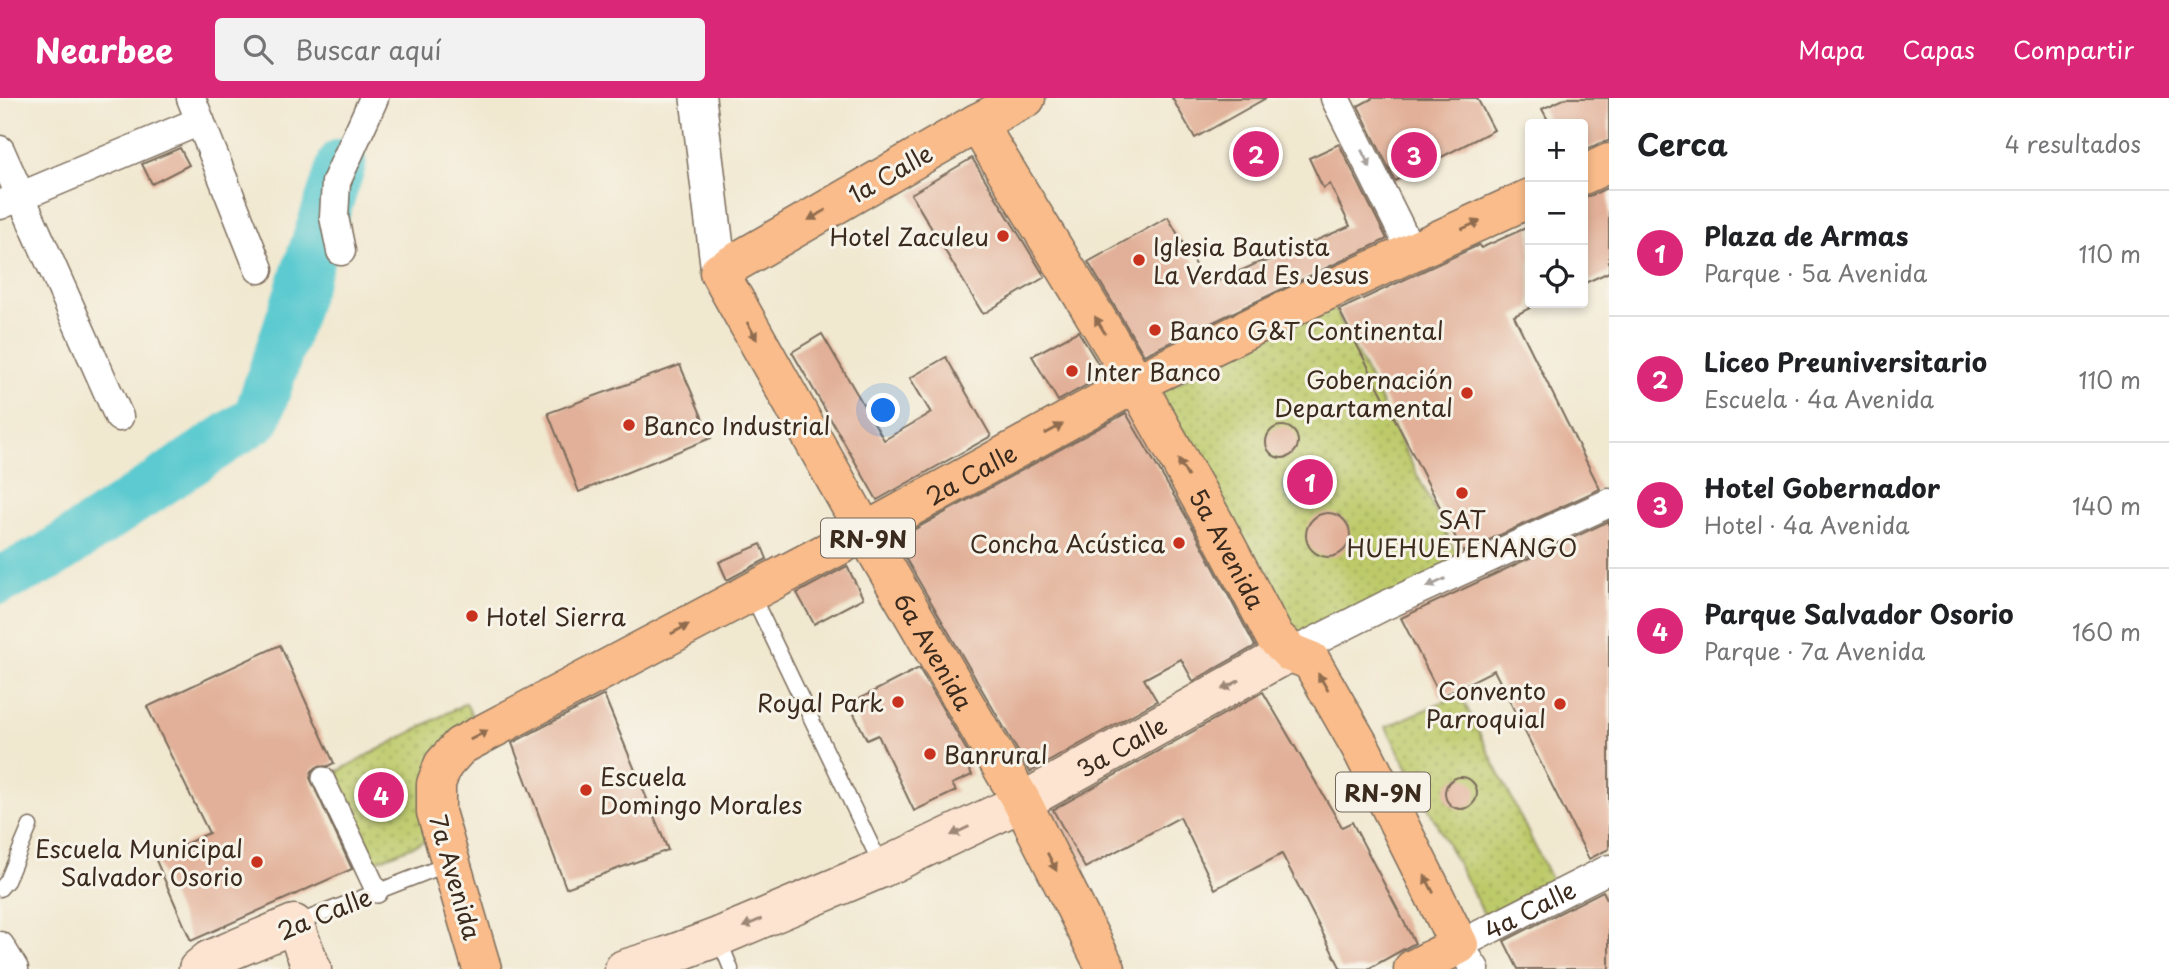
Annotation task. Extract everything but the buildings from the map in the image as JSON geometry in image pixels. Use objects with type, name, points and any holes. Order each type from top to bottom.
[{"type":"main road","name":"1a Calle","points":[[719,272],[977,123],[1026,98]]},
{"type":"main road","name":"5a Avenida","points":[[977,123],[1136,383],[1274,636],[1291,653],[1311,661],[1361,748],[1467,957]]},
{"type":"main road","points":[[1588,173],[1609,163]]},
{"type":"main road","name":"2a Calle","points":[[436,784],[443,765],[460,746],[865,532],[1136,383],[1316,296],[1525,200]]},
{"type":"main road","name":"6a Avenida","points":[[719,272],[865,532],[1022,802],[1106,969]]},
{"type":"main road","name":"3a Calle","points":[[624,969],[667,956],[724,953],[882,868],[1022,802],[1291,653]]},
{"type":"main road","name":"7a Avenida","points":[[436,784],[436,812],[482,969]]},
{"type":"main road","name":"2a Calle","points":[[198,969],[209,960],[294,924]]},
{"type":"main road","points":[[294,924],[312,969]]},
{"type":"main road","name":"4a Calle","points":[[1413,969],[1467,957]]},
{"type":"street","points":[[341,251],[334,217],[336,181],[374,98]]},
{"type":"street","name":"6a Avenida","points":[[698,98],[719,272]]},
{"type":"street","points":[[1335,98],[1412,252]]},
{"type":"street","points":[[10,201],[195,110],[259,269]]},
{"type":"street","points":[[0,150],[10,201],[119,417]]},
{"type":"street","name":"3a Calle","points":[[1291,653],[1384,606],[1609,503]]},
{"type":"street","points":[[323,778],[377,892]]},
{"type":"street","name":"4a Calle","points":[[1467,957],[1609,869]]},
{"type":"street","points":[[0,946],[14,969]]},
{"type":"lane","points":[[750,592],[882,868]]},
{"type":"lane","points":[[0,889],[7,881],[30,826]]},
{"type":"lane","name":"2a Calle","points":[[294,924],[453,863]]},
{"type":"green space","points":[[1333,305],[1463,567],[1296,646],[1150,397]]},
{"type":"green space","points":[[1460,694],[1553,883],[1485,916],[1386,727]]},
{"type":"green space","points":[[466,703],[476,725],[433,838],[374,862],[329,776]]},
{"type":"water","points":[[1305,466],[1320,472],[1326,487],[1320,502],[1305,508],[1290,502],[1284,487],[1290,472]]},
{"type":"waterway","points":[[0,580],[48,557],[257,418],[342,163]]},
{"type":"place","name":"Liceo Preuniversitario","points":[[1256,154]]},
{"type":"place","name":"Hotel Gobernador","points":[[1414,155]]},
{"type":"place","name":"Hotel Zaculeu","points":[[1003,236]]},
{"type":"place","name":"Iglesia Bautista La Verdad Es Jesus","points":[[1139,260]]},
{"type":"place","name":"Banco G&T Continental","points":[[1155,330]]},
{"type":"place","name":"Inter Banco","points":[[1072,371]]},
{"type":"place","name":"Gobernación Departamental","points":[[1467,393]]},
{"type":"place","name":"Banco Industrial","points":[[629,425]]},
{"type":"place","name":"Plaza de Armas","points":[[1310,482]]},
{"type":"place","name":"SAT HUEHUETENANGO","points":[[1462,493]]},
{"type":"place","name":"Concha Acústica","points":[[1179,543]]},
{"type":"place","name":"Hotel Sierra","points":[[472,616]]},
{"type":"place","name":"Royal Park","points":[[898,702]]},
{"type":"place","name":"Convento Parroquial","points":[[1560,704]]},
{"type":"place","name":"Banrural","points":[[930,754]]},
{"type":"place","name":"Escuela Domingo Morales","points":[[586,790]]},
{"type":"place","name":"Parque Salvador Osorio","points":[[381,795]]},
{"type":"place","name":"Escuela Municipal Salvador Osorio","points":[[257,862]]}]
